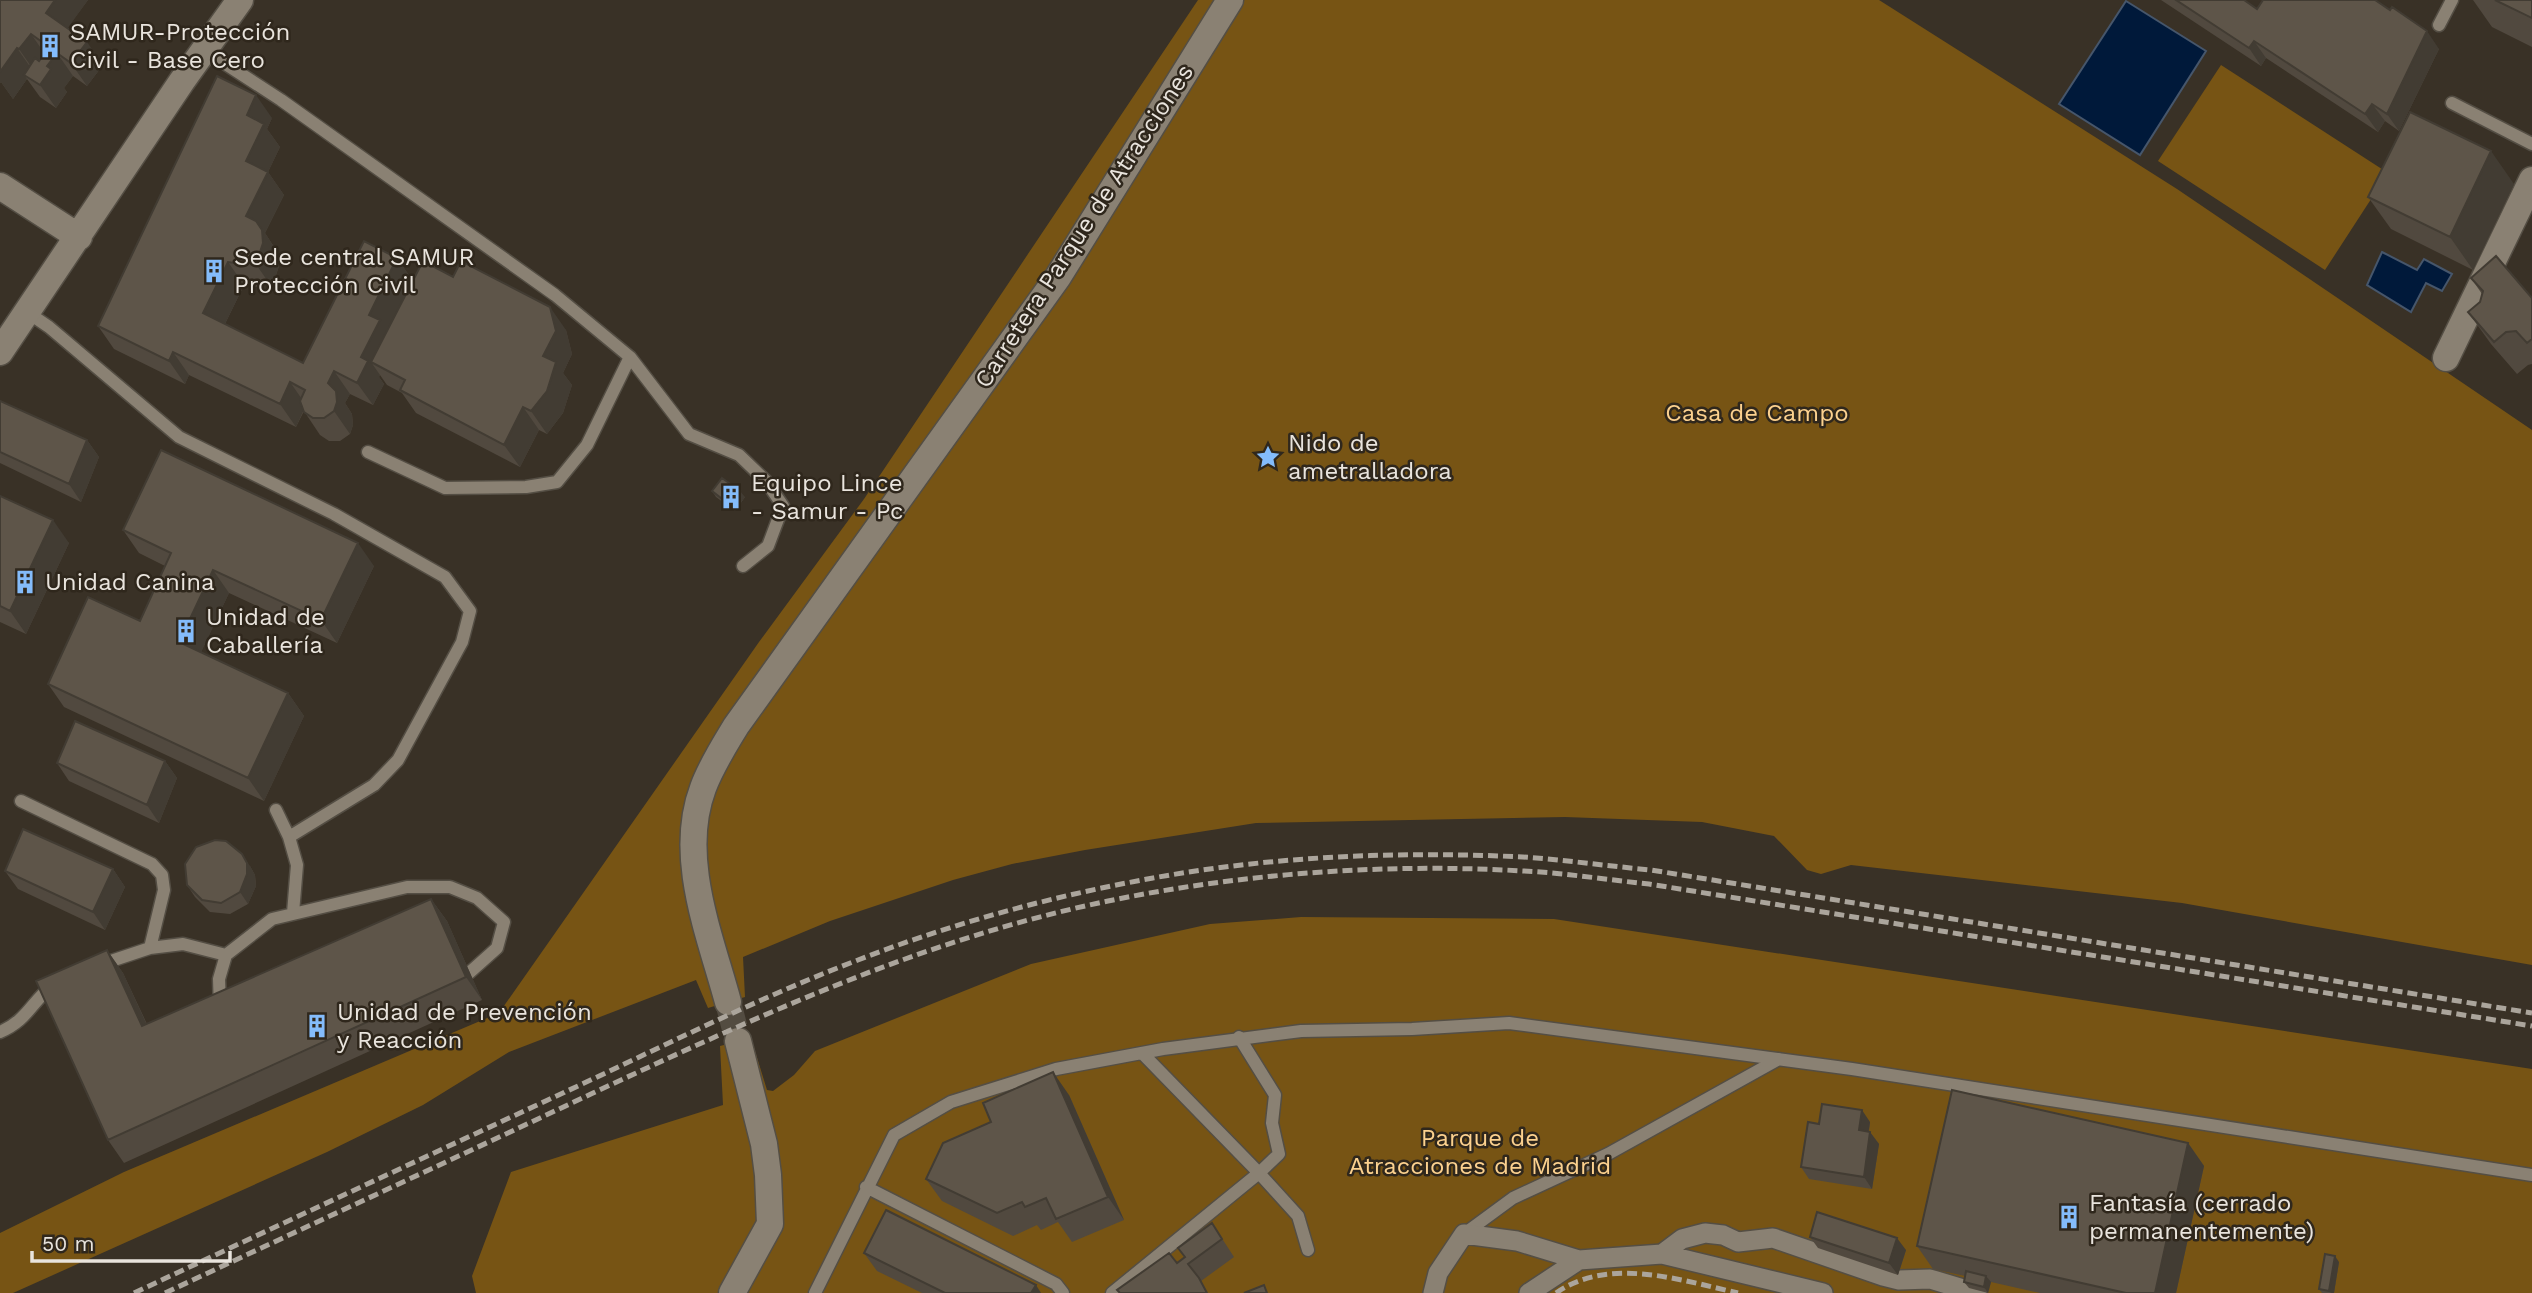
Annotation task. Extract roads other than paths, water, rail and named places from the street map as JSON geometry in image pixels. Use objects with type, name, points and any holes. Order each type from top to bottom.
[{"type":"street","points":[[0,352],[240,0]]},
{"type":"street","name":"Carretera Parque de Atracciones","points":[[728,1002],[696,880],[693,844],[697,810],[703,788],[714,765],[736,726],[1058,277],[1230,0]]},
{"type":"street","points":[[2446,358],[2532,180]]},
{"type":"street","points":[[0,186],[79,237]]},
{"type":"street","points":[[732,1293],[770,1224],[764,1144],[738,1041]]},
{"type":"street","points":[[1662,1254],[1682,1239],[1704,1233],[1723,1235],[1738,1242],[1773,1238],[1899,1280],[1930,1279],[1977,1293]]},
{"type":"street","points":[[1433,1293],[1438,1273],[1464,1234],[1517,1241],[1580,1259],[1662,1254],[1823,1293]]},
{"type":"street","points":[[1529,1293],[1580,1259]]},
{"type":"lane","points":[[2439,25],[2452,0]]},
{"type":"lane","points":[[204,50],[281,100],[555,295],[629,357],[689,434],[739,455],[766,481],[783,506],[768,545],[743,566]]},
{"type":"lane","points":[[2452,103],[2532,144]]},
{"type":"lane","points":[[27,312],[49,327],[179,437],[334,514],[445,577],[470,611],[462,642],[398,760],[374,785],[289,836]]},
{"type":"lane","points":[[368,452],[445,488],[526,487],[557,482],[587,446],[629,357]]},
{"type":"lane","points":[[21,801],[152,864],[162,875],[164,890],[150,948]]},
{"type":"lane","points":[[276,810],[289,836],[297,865],[293,913]]},
{"type":"lane","points":[[220,1019],[219,979],[226,955],[272,919],[407,887],[450,887],[477,898],[503,922],[497,948],[469,973]]},
{"type":"lane","points":[[87,969],[150,948],[183,944],[226,955]]},
{"type":"lane","points":[[0,1032],[25,1017],[43,993],[65,976]]},
{"type":"lane","points":[[815,1293],[894,1135],[951,1102],[1056,1069],[1239,1037],[1301,1031],[1412,1029],[1509,1023],[1779,1059],[2532,1175]]},
{"type":"lane","points":[[1112,1293],[1279,1154],[1272,1123],[1275,1095],[1239,1037]]},
{"type":"lane","points":[[1142,1053],[1298,1216],[1308,1250]]},
{"type":"lane","points":[[1464,1234],[1513,1198],[1608,1154],[1779,1059]]},
{"type":"lane","points":[[866,1187],[1056,1284],[1063,1293]]},
{"type":"water","points":[[2126,1],[2206,51],[2140,155],[2059,104]]},
{"type":"water","points":[[2382,252],[2417,270],[2424,259],[2452,274],[2442,291],[2426,283],[2411,312],[2367,285]]},
{"type":"tunnel","points":[[728,1002],[738,1041]]},
{"type":"railway","points":[[134,1293],[710,1023],[858,960],[930,934],[1041,902],[1153,878],[1245,865],[1337,857],[1477,855],[1651,870],[2532,1013]]},
{"type":"railway","points":[[165,1293],[656,1064],[845,982],[974,936],[1040,917],[1159,891],[1263,877],[1420,868],[1555,873],[1649,884],[2532,1026]]},
{"type":"railway","points":[[1556,1293],[1577,1282],[1622,1273],[1669,1278],[1738,1293]]},
{"type":"place","name":"SAMUR-Protección Civil - Base Cero","points":[[50,46]]},
{"type":"place","name":"Sede central SAMUR Protección Civil","points":[[214,271]]},
{"type":"place","name":"Nido de ametralladora","points":[[1268,457]]},
{"type":"place","name":"Equipo Lince - Samur - Pc","points":[[731,497]]},
{"type":"place","name":"Unidad Canina","points":[[25,582]]},
{"type":"place","name":"Unidad de Caballería","points":[[186,631]]},
{"type":"place","name":"Unidad de Prevención y Reacción","points":[[317,1026]]},
{"type":"place","name":"Fantasía (cerrado permanentemente)","points":[[2069,1217]]},
{"type":"park label","name":"Casa de Campo","points":[[1757,413]]},
{"type":"park label","name":"Parque de Atracciones de Madrid","points":[[1480,1152]]}]
